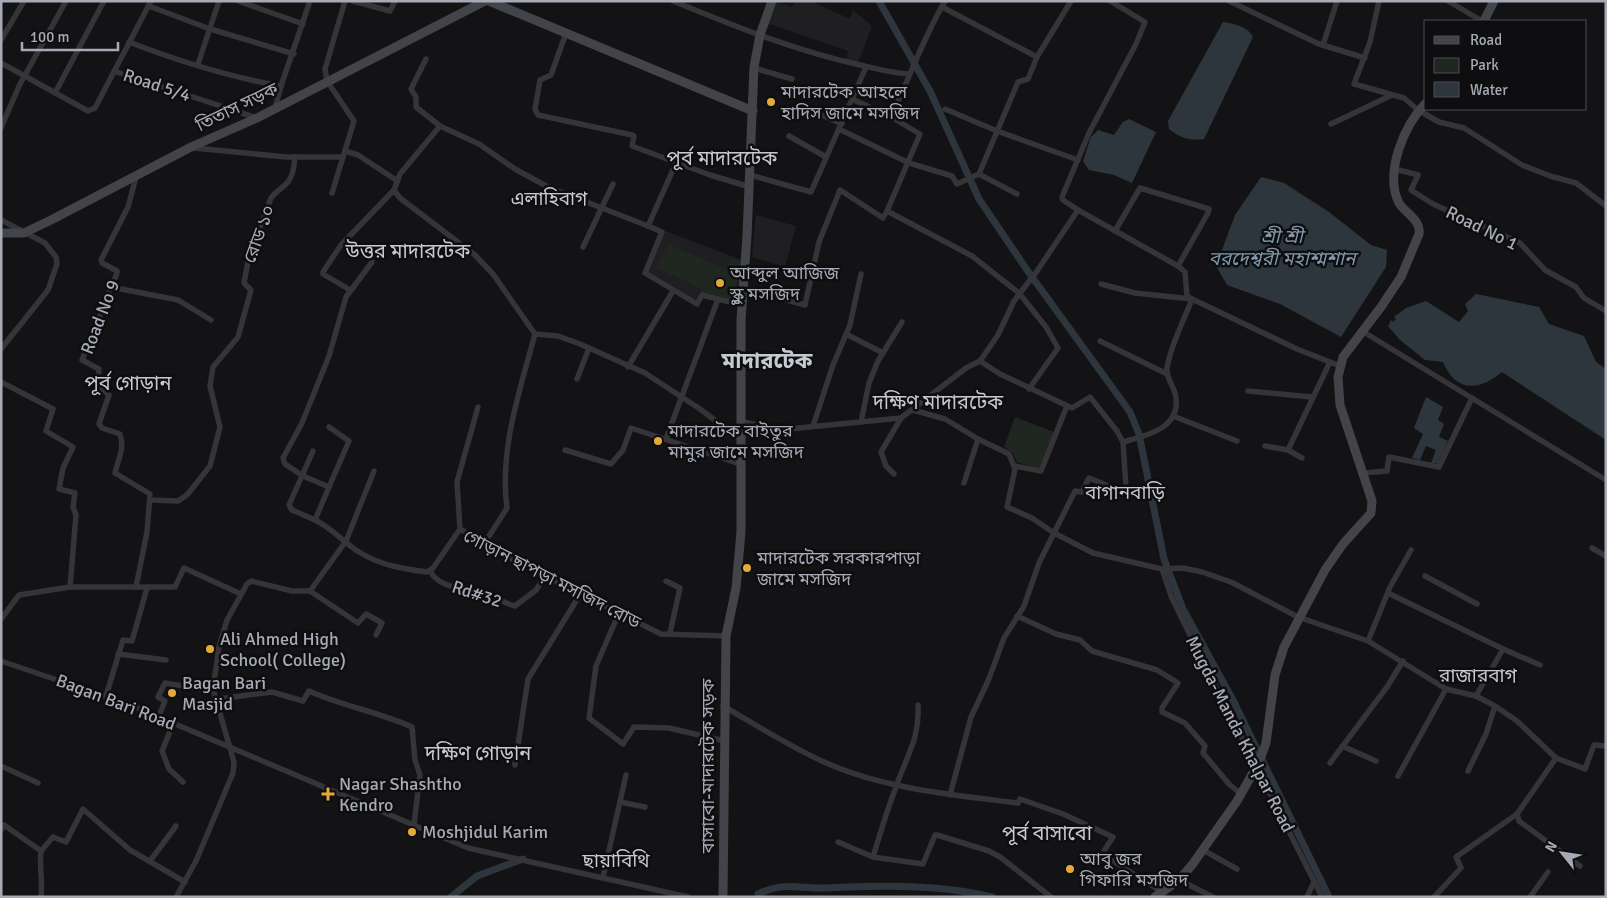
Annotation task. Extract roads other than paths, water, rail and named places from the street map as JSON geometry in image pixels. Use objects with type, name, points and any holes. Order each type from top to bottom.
[{"type":"street","points":[[1,40],[24,1]]},
{"type":"street","points":[[1,128],[25,76],[66,1]]},
{"type":"street","points":[[54,93],[104,1]]},
{"type":"street","points":[[198,64],[219,1]]},
{"type":"street","points":[[238,1],[303,24]]},
{"type":"street","points":[[275,108],[310,1]]},
{"type":"street","points":[[332,193],[354,121],[340,104],[327,80],[325,69],[344,1]]},
{"type":"street","points":[[353,1],[390,11],[395,1]]},
{"type":"street","points":[[487,1],[754,111]]},
{"type":"street","name":"তিতাস সড়ক","points":[[1,233],[24,233],[136,178],[192,147],[257,118],[327,80],[487,1]]},
{"type":"street","points":[[673,1],[760,35],[819,55],[894,73],[909,74]]},
{"type":"street","name":"বাসাবো-মাদারটেক সড়ক","points":[[723,897],[725,741],[723,706],[726,636],[736,588],[741,532],[742,305],[754,111],[754,68],[760,35],[772,1]]},
{"type":"street","points":[[806,108],[908,163],[952,176],[957,184],[976,174],[1018,82],[1028,79],[1037,57],[1071,1]]},
{"type":"street","points":[[1110,1],[1145,22],[1136,44],[1088,133],[1062,199],[1078,210],[1178,266],[1185,272],[1188,296],[1192,299],[1297,349],[1340,366]]},
{"type":"street","points":[[1229,1],[1323,45],[1365,58]]},
{"type":"street","points":[[1323,45],[1337,1]]},
{"type":"street","points":[[1379,1],[1365,58],[1354,84],[1404,98],[1418,110],[1439,122],[1464,128],[1522,165],[1550,176],[1576,183],[1606,206]]},
{"type":"street","points":[[1448,1],[1481,20]]},
{"type":"street","points":[[1484,20],[1494,1]]},
{"type":"street","points":[[1,63],[88,111],[95,108],[150,3],[210,29],[294,54]]},
{"type":"street","points":[[891,117],[916,58],[943,4],[1037,57]]},
{"type":"street","points":[[566,33],[551,75],[540,80],[535,112],[538,115],[632,135],[634,136],[632,146],[676,163],[750,187]]},
{"type":"street","points":[[129,42],[173,59],[198,64],[244,80],[282,86]]},
{"type":"street","points":[[426,59],[411,89],[416,98],[416,107],[440,126],[479,144],[515,169],[548,187],[601,206],[662,232],[645,273],[673,291],[697,304],[702,295],[742,305]]},
{"type":"street","points":[[750,175],[811,192],[866,67]]},
{"type":"street","points":[[754,68],[792,79]]},
{"type":"street","name":"Road 5/4","points":[[114,71],[257,118]]},
{"type":"street","points":[[743,288],[805,305],[819,242],[840,190],[883,218],[887,211],[920,134],[841,92]]},
{"type":"street","points":[[1331,124],[1392,95]]},
{"type":"street","points":[[723,706],[825,762],[896,785],[950,795],[1018,804],[1020,799],[1055,811],[1113,837],[1102,854],[1158,894],[1179,880],[1203,850],[1241,794],[1264,752],[1275,675],[1284,646],[1298,616],[1334,557],[1371,513],[1372,501],[1355,456],[1340,406],[1338,377],[1343,357],[1401,277],[1420,231],[1416,222],[1400,205],[1395,192],[1395,168],[1401,143],[1418,110],[1424,105]]},
{"type":"street","points":[[945,109],[997,131],[1078,160]]},
{"type":"street","points":[[350,290],[323,274],[323,272],[341,245],[394,190],[396,180],[440,126]]},
{"type":"street","points":[[789,136],[826,157]]},
{"type":"street","points":[[192,147],[295,157],[344,154],[358,156],[396,180]]},
{"type":"street","name":"রোড ১০","points":[[150,500],[178,501],[187,495],[210,466],[220,427],[210,386],[213,367],[238,337],[251,290],[244,283],[249,256],[271,198],[276,190],[286,184],[292,174],[295,157]]},
{"type":"street","points":[[648,226],[676,163]]},
{"type":"street","name":"Road No 1","points":[[1395,168],[1418,175],[1411,190],[1433,204],[1520,242],[1546,270],[1576,286],[1584,298],[1606,311]]},
{"type":"street","points":[[976,174],[1017,194]]},
{"type":"street","name":"Road No 9","points":[[136,178],[128,207],[101,260],[102,263],[114,269],[117,274],[82,360],[99,369],[98,385],[109,395],[99,424],[102,428],[120,434],[122,438],[123,448],[115,473],[148,491],[150,500]]},
{"type":"street","points":[[583,247],[613,184]]},
{"type":"street","points":[[1115,231],[1140,188],[1209,209],[1178,266]]},
{"type":"street","points":[[394,190],[407,204],[445,230],[475,255],[493,274],[535,334],[519,394],[506,457],[503,483],[507,508],[484,544]]},
{"type":"street","points":[[894,474],[886,466],[881,452],[901,418],[966,368],[980,361],[998,335],[1019,293],[1038,271],[1078,210]]},
{"type":"street","points":[[887,211],[972,256],[1019,293],[1046,327],[1058,348],[1029,389]]},
{"type":"street","points":[[1,220],[45,243],[56,257],[55,275],[43,297],[1,349]]},
{"type":"street","points":[[329,487],[303,476],[285,464],[283,458],[302,423],[329,356],[342,310],[350,290],[372,262]]},
{"type":"street","points":[[813,426],[846,334],[861,274]]},
{"type":"street","points":[[1101,284],[1135,293],[1192,299]]},
{"type":"street","points":[[111,287],[178,300],[211,320]]},
{"type":"street","points":[[628,367],[673,291]]},
{"type":"street","points":[[666,438],[680,395],[718,299]]},
{"type":"street","points":[[1123,442],[1146,436],[1163,427],[1173,416],[1176,397],[1167,374],[1170,356],[1192,299]]},
{"type":"street","points":[[861,422],[869,383],[902,322]]},
{"type":"street","points":[[1362,331],[1606,480]]},
{"type":"street","points":[[535,334],[558,336],[616,359],[628,367],[645,372],[740,439]]},
{"type":"street","points":[[846,334],[884,353]]},
{"type":"street","points":[[1100,341],[1167,374]]},
{"type":"street","points":[[577,379],[589,348]]},
{"type":"street","points":[[950,795],[971,717],[988,681],[1004,638],[1024,606],[1032,580],[1075,491],[1082,492],[1089,478],[1114,488],[1126,488],[1123,442],[1090,397],[1072,408],[1029,389],[980,361]]},
{"type":"street","points":[[1288,450],[1330,362]]},
{"type":"street","points":[[1,382],[53,409],[46,431],[73,447],[63,468],[60,490],[75,493],[73,507],[76,515],[70,587]]},
{"type":"street","points":[[1248,391],[1312,398]]},
{"type":"street","points":[[1363,473],[1387,471],[1389,457],[1439,467],[1472,398]]},
{"type":"street","points":[[1014,466],[1041,471],[1067,406]]},
{"type":"street","points":[[460,529],[457,482],[478,407]]},
{"type":"street","points":[[913,410],[945,419],[978,439],[1004,450],[1012,458],[1014,466],[1006,507],[1032,518],[1054,533],[1093,553],[1164,569],[1183,568],[1202,572],[1231,582],[1298,616],[1368,641],[1446,689],[1476,696],[1495,706],[1517,721],[1556,758],[1585,769],[1594,745],[1606,746]]},
{"type":"street","points":[[1173,416],[1237,441]]},
{"type":"street","points":[[740,421],[778,430],[901,418]]},
{"type":"street","points":[[315,520],[349,442],[329,427]]},
{"type":"street","points":[[565,450],[611,464],[623,450],[631,428],[740,464]]},
{"type":"street","points":[[964,483],[978,439]]},
{"type":"street","points":[[1264,446],[1288,450],[1302,458]]},
{"type":"street","points":[[313,451],[289,505],[292,510],[328,526],[359,552],[382,564],[403,569],[430,571]]},
{"type":"street","points":[[310,591],[346,541],[374,472]]},
{"type":"street","points":[[136,587],[150,500]]},
{"type":"street","name":"গোড়ান ছাপড়া মসজিদ রোড","points":[[430,571],[460,529],[484,544],[660,634],[726,636]]},
{"type":"street","points":[[1592,548],[1606,556]]},
{"type":"street","points":[[1368,641],[1388,593],[1411,550]]},
{"type":"street","points":[[1,619],[19,595],[70,587],[175,588],[184,568],[241,594]]},
{"type":"street","name":"Mugda-Manda Khalpar Road","points":[[1164,569],[1171,596],[1184,623],[1258,764],[1322,897]]},
{"type":"street","name":"Rd#32","points":[[430,571],[434,578],[446,584],[479,592],[515,606],[536,590],[545,576]]},
{"type":"street","points":[[1426,576],[1477,604]]},
{"type":"street","points":[[666,580],[680,588],[670,634]]},
{"type":"street","points":[[176,897],[196,861],[233,773],[234,762],[218,699],[214,691],[219,647],[227,620],[241,594],[251,581],[292,592],[310,591],[358,623],[366,614],[382,623],[376,635]]},
{"type":"street","points":[[106,696],[123,640],[132,641],[147,588]]},
{"type":"street","points":[[515,765],[528,679],[581,593]]},
{"type":"street","points":[[1388,593],[1540,665]]},
{"type":"street","points":[[619,613],[596,666],[589,718],[623,744],[634,726],[669,728],[725,741]]},
{"type":"street","points":[[1017,616],[1056,634],[1080,640],[1092,651],[1157,670],[1178,683],[1162,708],[1162,712],[1185,723],[1205,746],[1203,753],[1216,770],[1241,794]]},
{"type":"street","points":[[1476,696],[1503,649]]},
{"type":"street","points":[[118,654],[166,660]]},
{"type":"street","name":"Bagan Bari Road","points":[[1,661],[106,696],[328,790],[486,853],[688,897]]},
{"type":"street","points":[[1330,763],[1387,687],[1403,661]]},
{"type":"street","points":[[158,718],[165,701],[158,697],[165,683],[214,691]]},
{"type":"street","points":[[1398,776],[1446,689]]},
{"type":"street","points":[[218,699],[265,692],[303,701],[309,691],[335,703],[386,717],[412,728],[415,760],[420,774],[414,824]]},
{"type":"street","points":[[873,857],[896,785],[915,740],[918,725],[918,705]]},
{"type":"street","points":[[1468,771],[1486,734],[1495,706]]},
{"type":"street","points":[[173,724],[162,751],[169,769],[183,782]]},
{"type":"street","points":[[1342,746],[1376,761]]},
{"type":"street","points":[[1435,897],[1461,868],[1456,857],[1517,814],[1556,758]]},
{"type":"street","points":[[1,766],[38,783]]},
{"type":"street","points":[[603,878],[626,776]]},
{"type":"street","points":[[620,802],[645,807]]},
{"type":"street","points":[[41,897],[43,878],[39,871],[41,851],[52,837],[66,842],[83,809],[130,850],[185,882]]},
{"type":"street","points":[[1517,814],[1519,822],[1580,866]]},
{"type":"street","points":[[1,830],[4,825],[41,851]]},
{"type":"street","points":[[150,861],[176,826]]},
{"type":"street","points":[[838,842],[873,857],[924,864],[935,835],[937,835],[989,851],[1000,857],[1051,897]]},
{"type":"street","points":[[1203,850],[1237,869]]},
{"type":"street","points":[[1530,897],[1548,872]]},
{"type":"street","points":[[1179,880],[1213,897]]},
{"type":"street","points":[[1307,897],[1314,882]]},
{"type":"water","points":[[1223,22],[1244,28],[1253,37],[1204,139],[1194,140],[1185,138],[1169,129],[1168,121]]},
{"type":"water","points":[[1129,119],[1156,132],[1132,183],[1114,175],[1089,170],[1083,161],[1091,137],[1098,130],[1114,135],[1123,122]]},
{"type":"water","name":"শ্রী শ্রী বরদেশ্বরী মহাশ্মশান","points":[[1261,177],[1284,183],[1329,212],[1371,245],[1387,250],[1386,267],[1341,337],[1280,304],[1227,285],[1216,266],[1235,215]]},
{"type":"water","points":[[1476,294],[1539,307],[1549,324],[1584,336],[1596,362],[1606,369],[1606,440],[1502,372],[1485,383],[1469,386],[1461,384],[1448,372],[1443,362],[1425,360],[1400,340],[1388,326],[1391,320],[1393,322],[1396,319],[1394,317],[1406,308],[1426,301],[1459,322],[1468,311],[1465,304]]},
{"type":"water","points":[[1426,397],[1443,407],[1438,420],[1444,424],[1439,437],[1448,441],[1438,463],[1431,463],[1436,450],[1426,446],[1420,460],[1412,458],[1423,434],[1414,428]]},
{"type":"waterway","points":[[879,1],[930,91],[979,199],[1027,270],[1130,412],[1139,434],[1164,559],[1183,609],[1234,702],[1329,897]]},
{"type":"waterway","points":[[451,897],[477,876],[523,859]]},
{"type":"waterway","points":[[758,894],[774,888],[789,886],[821,888],[907,886],[949,889],[992,897]]},
{"type":"place","name":"মাদারটেক আহলে হাদিস জামে মসজিদ","points":[[771,102]]},
{"type":"place","name":"আব্দুল আজিজ স্কুল মসজিদ","points":[[720,283]]},
{"type":"place","name":"মাদারটেক বাইতুর মামুর জামে মসজিদ","points":[[658,441]]},
{"type":"place","name":"মাদারটেক সরকারপাড়া জামে মসজিদ","points":[[747,568]]},
{"type":"place","name":"Ali Ahmed High School( College)","points":[[210,649]]},
{"type":"place","name":"Bagan Bari Masjid","points":[[172,693]]},
{"type":"place","name":"Nagar Shashtho Kendro","points":[[328,794]]},
{"type":"place","name":"Moshjidul Karim","points":[[412,832]]},
{"type":"place","name":"আবু জর গিফারি মসজিদ","points":[[1070,869]]},
{"type":"district","name":"পূর্ব মাদারটেক","points":[[722,158]]},
{"type":"district","name":"এলাহিবাগ","points":[[549,199]]},
{"type":"district","name":"উত্তর মাদারটেক","points":[[408,251]]},
{"type":"district","name":"মাদারটেক","points":[[767,360]]},
{"type":"district","name":"পূর্ব গোড়ান","points":[[128,383]]},
{"type":"district","name":"দক্ষিণ মাদারটেক","points":[[938,402]]},
{"type":"district","name":"বাগানবাড়ি","points":[[1125,493]]},
{"type":"district","name":"রাজারবাগ","points":[[1478,676]]},
{"type":"district","name":"দক্ষিণ গোড়ান","points":[[478,753]]},
{"type":"district","name":"পূর্ব বাসাবো","points":[[1047,833]]},
{"type":"district","name":"ছায়াবিথি","points":[[616,861]]}]
